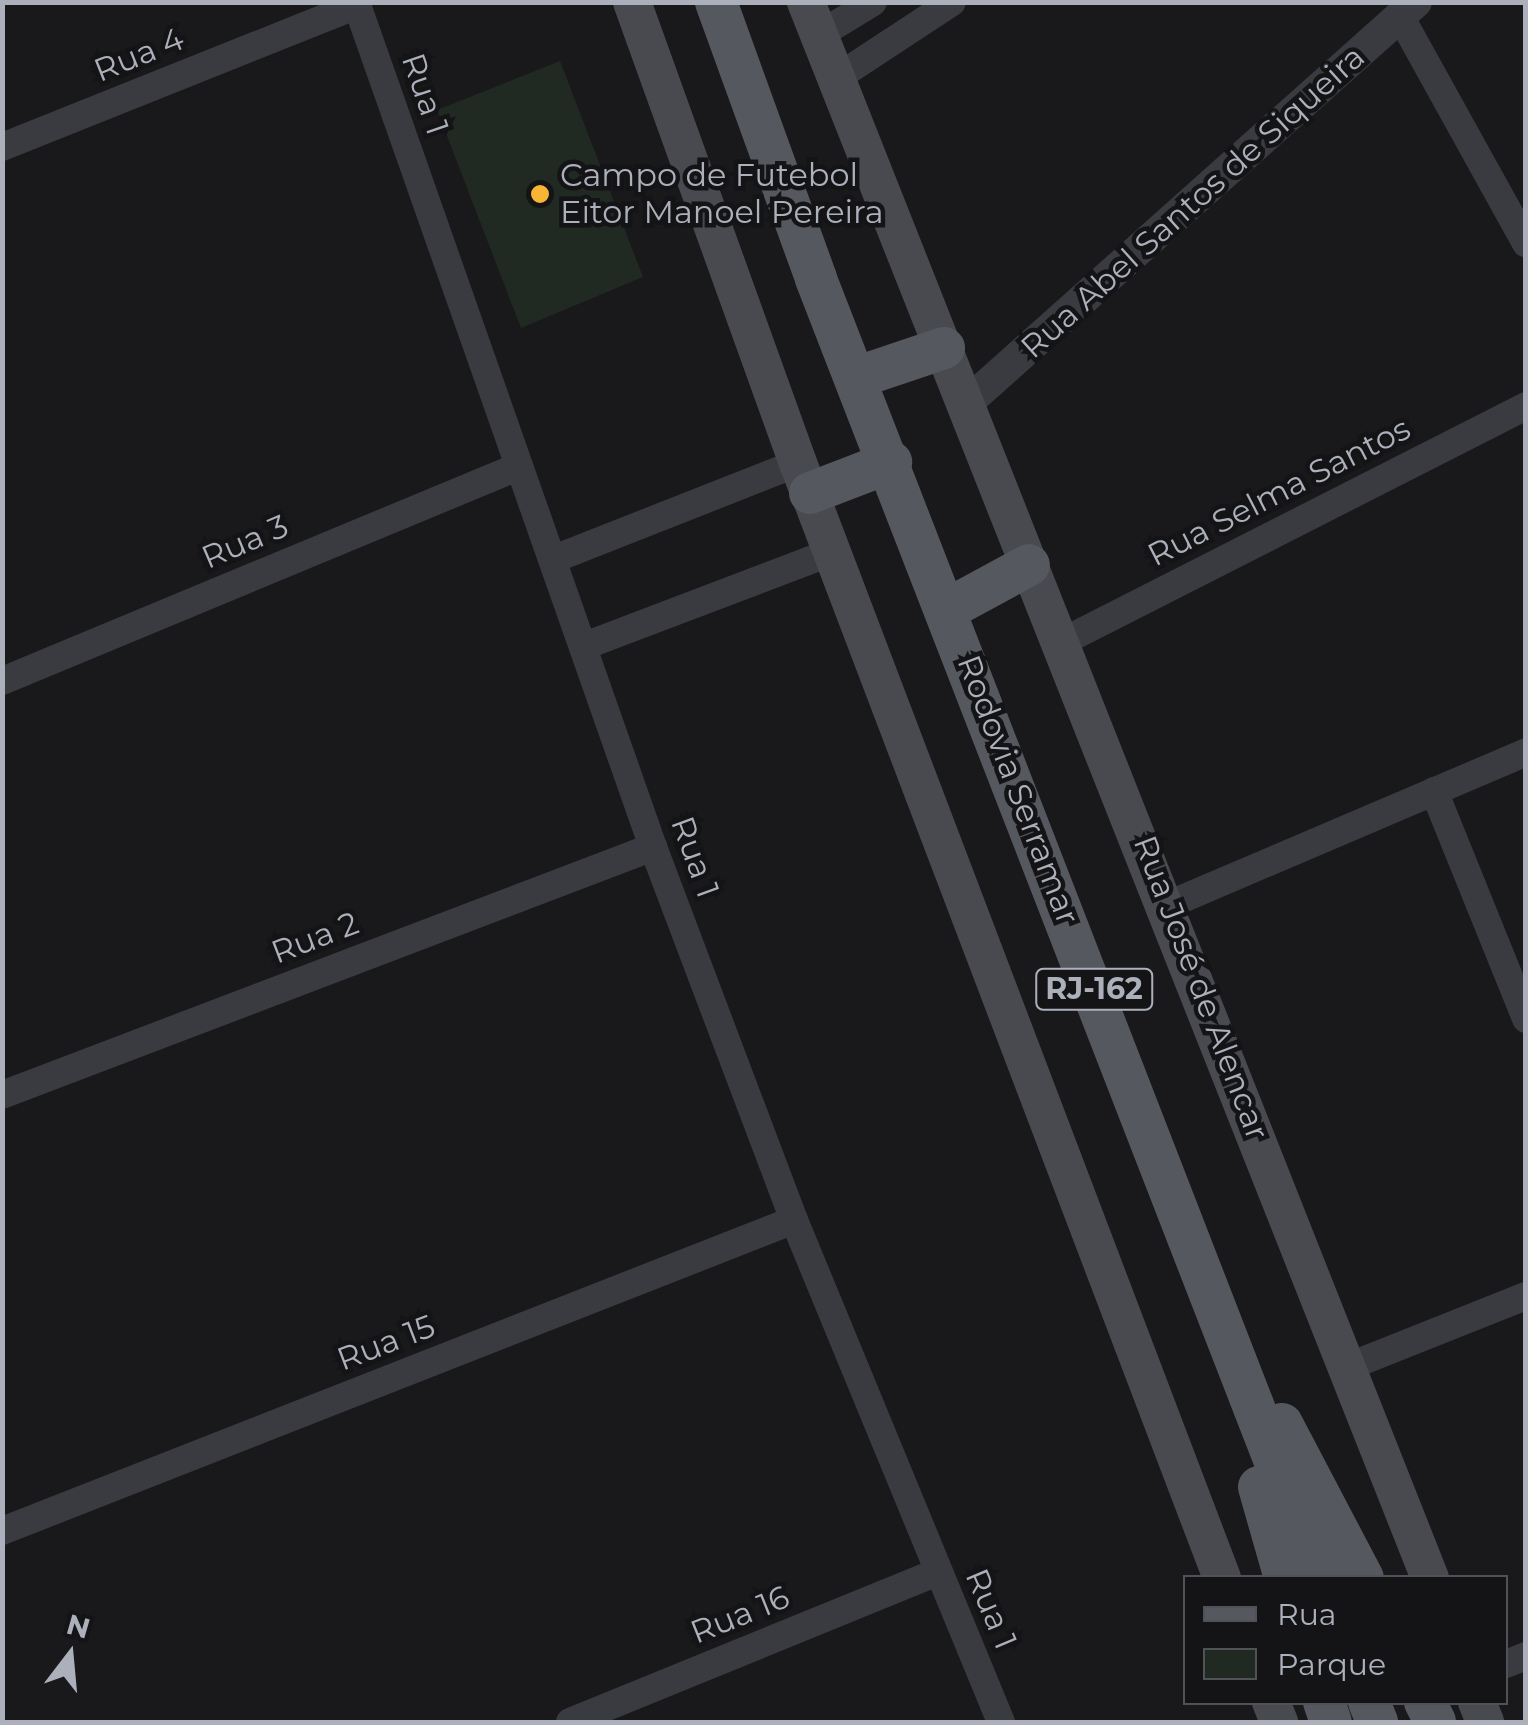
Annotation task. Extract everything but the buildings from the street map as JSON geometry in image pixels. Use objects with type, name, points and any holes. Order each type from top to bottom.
[{"type":"main road","points":[[632,2],[804,478],[1221,1575]]},
{"type":"main road","name":"Rodovia Serramar","points":[[716,2],[855,378],[948,609],[1319,1575]]},
{"type":"main road","name":"Rua José de Alencar","points":[[812,19],[944,348],[969,400],[1029,566],[1064,641],[1429,1575]]},
{"type":"main road","points":[[855,378],[944,348]]},
{"type":"main road","points":[[804,478],[891,462]]},
{"type":"main road","points":[[948,609],[1029,566]]},
{"type":"main road","points":[[1238,1369],[1248,1450],[1283,1575]]},
{"type":"main road","points":[[1238,1369],[1304,1459],[1362,1575]]},
{"type":"street","points":[[812,19],[873,2]]},
{"type":"street","points":[[838,77],[952,2]]},
{"type":"street","name":"Rua 4","points":[[2,148],[357,4]]},
{"type":"street","name":"Rua 1","points":[[357,4],[515,468],[587,646],[653,846],[794,1220],[1001,1722]]},
{"type":"street","points":[[1408,10],[1526,243]]},
{"type":"street","name":"Rua Abel Santos de Siqueira","points":[[969,400],[1408,10]]},
{"type":"street","name":"Rua Selma Santos","points":[[1064,641],[1526,406]]},
{"type":"street","name":"Rua 3","points":[[2,681],[515,468]]},
{"type":"street","points":[[554,559],[804,478]]},
{"type":"street","points":[[587,646],[832,552]]},
{"type":"street","points":[[1168,905],[1526,752]]},
{"type":"street","points":[[1434,792],[1526,1019]]},
{"type":"street","name":"Rua 2","points":[[2,1095],[653,846]]},
{"type":"street","name":"Rua 15","points":[[2,1531],[794,1220]]},
{"type":"street","points":[[1350,1366],[1526,1296]]},
{"type":"street","name":"Rua 16","points":[[570,1722],[937,1572]]},
{"type":"green space","name":"Campo de Futebol Eitor Manoel Pereira","points":[[560,61],[643,277],[521,328],[437,110]]},
{"type":"place","name":"Campo de Futebol Eitor Manoel Pereira","points":[[540,194]]}]
